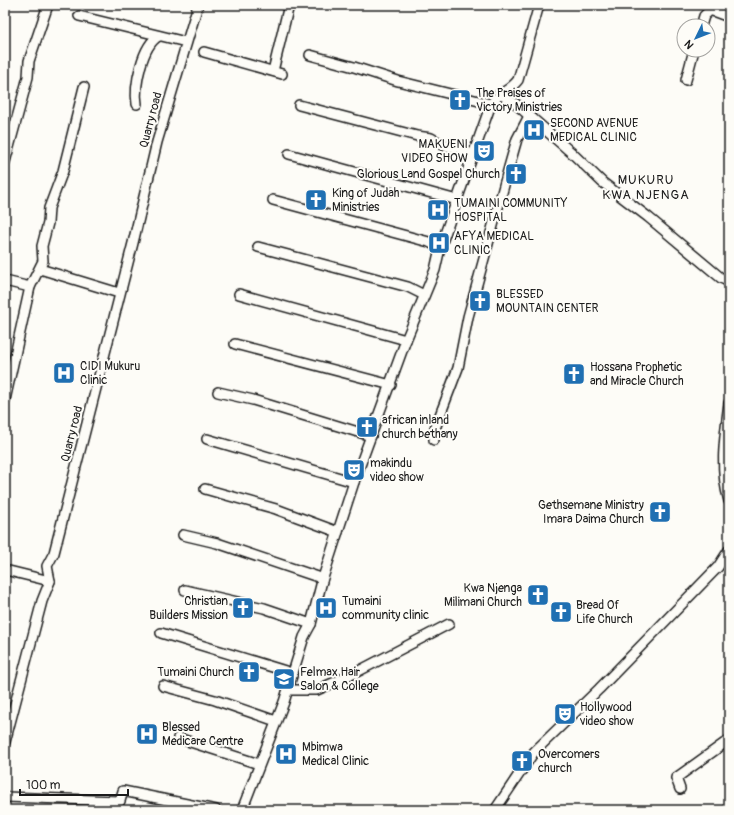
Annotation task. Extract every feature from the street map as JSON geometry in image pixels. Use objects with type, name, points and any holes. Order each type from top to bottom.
[{"type":"street","points":[[5,162],[28,77],[29,61],[48,5]]},
{"type":"street","name":"Quarry road","points":[[5,742],[42,601],[50,582],[47,566],[54,553],[119,293],[133,243],[157,142],[180,60],[198,5]]},
{"type":"street","points":[[204,52],[277,72],[289,5]]},
{"type":"street","points":[[242,810],[288,690],[304,637],[311,624],[322,581],[354,482],[391,385],[406,340],[435,270],[440,248],[491,104],[500,94],[512,88],[518,80],[539,5]]},
{"type":"street","points":[[703,18],[710,10],[729,17]]},
{"type":"street","points":[[79,16],[186,42]]},
{"type":"street","points":[[137,104],[136,95],[145,53],[152,39],[159,36]]},
{"type":"street","points":[[310,55],[398,81],[491,104]]},
{"type":"street","points":[[686,80],[692,58]]},
{"type":"street","points":[[5,400],[30,287],[43,261],[42,246],[48,223],[48,208],[63,171],[84,87]]},
{"type":"street","points":[[500,94],[529,116],[573,154],[602,182],[648,217],[721,278],[729,282]]},
{"type":"street","points":[[299,105],[417,136],[431,138],[445,146],[458,148],[474,155]]},
{"type":"street","points":[[434,440],[434,430],[458,368],[468,317],[517,139],[529,116]]},
{"type":"street","points":[[289,154],[457,200]]},
{"type":"street","points":[[273,200],[429,242],[440,248]]},
{"type":"street","points":[[258,247],[408,287],[424,295]]},
{"type":"street","points":[[40,269],[119,293]]},
{"type":"street","points":[[5,281],[30,287]]},
{"type":"street","points":[[239,294],[406,340]]},
{"type":"street","points":[[235,344],[391,385]]},
{"type":"street","points":[[218,392],[253,400],[371,436]]},
{"type":"street","points":[[729,403],[724,472],[729,501]]},
{"type":"street","points":[[207,439],[354,482]]},
{"type":"street","points":[[205,489],[276,509],[338,532]]},
{"type":"street","points":[[183,535],[217,543],[318,578],[322,581]]},
{"type":"street","points":[[495,810],[534,752],[599,689],[712,573],[729,550]]},
{"type":"street","points":[[5,570],[50,582]]},
{"type":"street","points":[[185,590],[264,608],[311,624]]},
{"type":"street","points":[[288,690],[317,690],[353,674],[448,624]]},
{"type":"street","points":[[161,633],[292,673]]},
{"type":"street","points":[[164,686],[215,700],[276,721]]},
{"type":"street","points":[[178,738],[259,764]]},
{"type":"street","points":[[680,789],[676,778],[729,740]]},
{"type":"street","points":[[5,797],[120,801],[123,791],[216,810]]},
{"type":"place","name":"The Praises of Victory Ministries","points":[[460,100]]},
{"type":"place","name":"SECOND AVENUE MEDICAL CLINIC","points":[[534,130]]},
{"type":"place","name":"MAKUENI VIDEO SHOW","points":[[484,151]]},
{"type":"place","name":"Glorious Land Gospel Church","points":[[516,174]]},
{"type":"place","name":"King of Judah Ministries","points":[[316,200]]},
{"type":"place","name":"TUMAINI COMMUNITY HOSPITAL","points":[[438,210]]},
{"type":"place","name":"AFYA MEDICAL CLINIC","points":[[439,243]]},
{"type":"place","name":"BLESSED MOUNTAIN CENTER","points":[[480,301]]},
{"type":"place","name":"CIDI Mukuru Clinic","points":[[64,373]]},
{"type":"place","name":"Hossana Prophetic and Miracle Church","points":[[574,374]]},
{"type":"place","name":"african inland church bethany","points":[[367,427]]},
{"type":"place","name":"makindu video show","points":[[354,470]]},
{"type":"place","name":"Gethsemane Ministry Imara Daima Church","points":[[660,512]]},
{"type":"place","name":"Kwa Njenga Milimani Church","points":[[538,595]]},
{"type":"place","name":"Christian Builders Mission","points":[[243,608]]},
{"type":"place","name":"Tumaini community clinic","points":[[326,608]]},
{"type":"place","name":"Bread Of Life Church","points":[[561,612]]},
{"type":"place","name":"Tumaini Church","points":[[249,672]]},
{"type":"place","name":"Felmax Hair Salon & College","points":[[284,679]]},
{"type":"place","name":"Hollywood video show","points":[[565,714]]},
{"type":"place","name":"Blessed Medicare Centre","points":[[147,734]]},
{"type":"place","name":"Mbimwa Medical Clinic","points":[[286,754]]},
{"type":"place","name":"Overcomers church","points":[[522,761]]},
{"type":"district","name":"MUKURU KWA NJENGA","points":[[646,188]]}]
